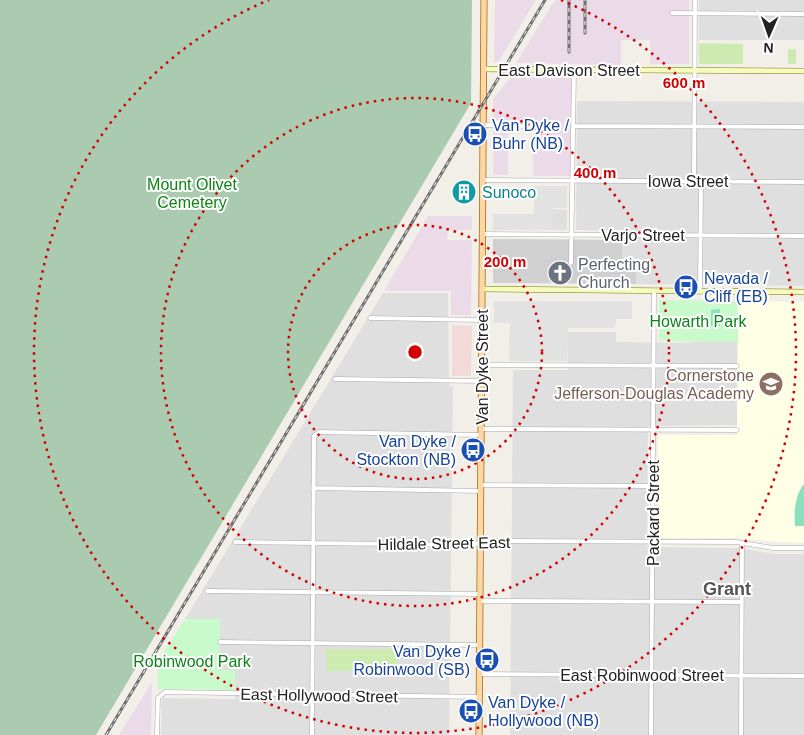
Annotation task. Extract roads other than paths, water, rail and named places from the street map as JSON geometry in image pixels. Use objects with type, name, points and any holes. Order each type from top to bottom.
[{"type":"main road","name":"Van Dyke Street","points":[[479,735],[484,0]]},
{"type":"street","points":[[694,181],[695,0]]},
{"type":"street","points":[[672,14],[804,14]]},
{"type":"street","name":"East Davison Street","points":[[484,69],[804,71]]},
{"type":"street","points":[[571,263],[574,70]]},
{"type":"street","points":[[483,125],[526,126]]},
{"type":"street","points":[[574,126],[804,127]]},
{"type":"street","name":"Iowa Street","points":[[483,180],[804,182]]},
{"type":"street","points":[[700,181],[700,292]]},
{"type":"street","name":"Varjo Street","points":[[482,234],[804,236]]},
{"type":"street","points":[[482,289],[804,292]]},
{"type":"street","name":"Packard Street","points":[[651,735],[654,291]]},
{"type":"street","points":[[370,318],[482,320]]},
{"type":"street","points":[[482,365],[737,366]]},
{"type":"street","points":[[335,379],[482,381]]},
{"type":"street","points":[[312,735],[313,438],[315,434],[319,432],[736,430]]},
{"type":"street","points":[[313,488],[653,486]]},
{"type":"street","name":"Hildale Street East","points":[[235,542],[472,545],[489,542],[652,542],[742,543],[774,548],[804,548]]},
{"type":"street","points":[[741,735],[742,543]]},
{"type":"street","points":[[206,591],[480,594]]},
{"type":"street","points":[[480,601],[742,602]]},
{"type":"street","points":[[220,642],[480,645]]},
{"type":"street","name":"East Robinwood Street","points":[[479,674],[804,676]]},
{"type":"street","name":"East Hollywood Street","points":[[157,735],[158,700],[164,692],[479,697]]},
{"type":"railway","points":[[106,735],[545,0]]},
{"type":"railway","points":[[569,0],[569,52]]},
{"type":"railway","points":[[585,0],[585,33]]},
{"type":"place","name":"Van Dyke / Buhr (NB)","points":[[475,134]]},
{"type":"place","name":"Sunoco","points":[[464,192]]},
{"type":"place","name":"Perfecting Church","points":[[560,273]]},
{"type":"place","name":"Nevada / Cliff (EB)","points":[[686,287]]},
{"type":"place","name":"Cornerstone Jefferson-Douglas Academy","points":[[771,384]]},
{"type":"place","name":"Van Dyke / Stockton (NB)","points":[[473,450]]},
{"type":"place","name":"Van Dyke / Robinwood (SB)","points":[[487,660]]},
{"type":"place","name":"Van Dyke / Hollywood (NB)","points":[[471,711]]},
{"type":"district","name":"Grant","points":[[727,589]]},
{"type":"park label","name":"Mount Olivet Cemetery","points":[[192,193]]},
{"type":"park label","name":"Howarth Park","points":[[698,321]]},
{"type":"park label","name":"Robinwood Park","points":[[192,661]]}]
